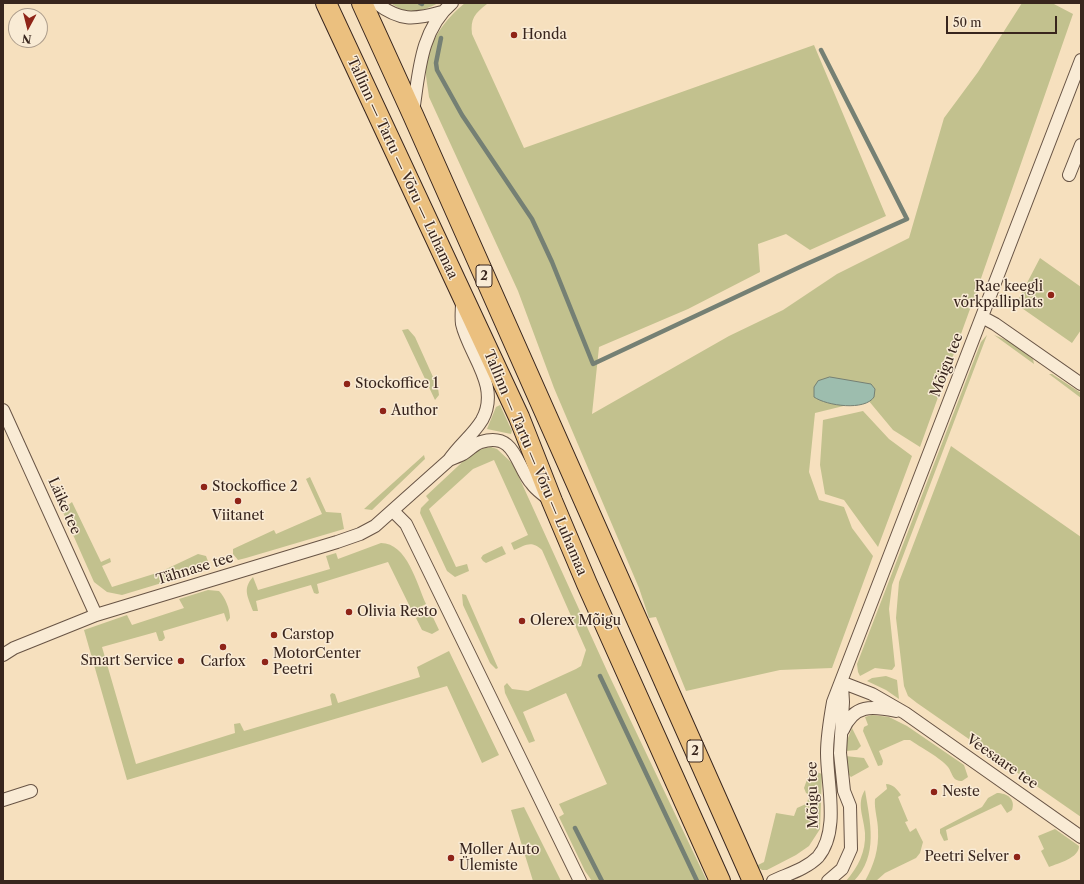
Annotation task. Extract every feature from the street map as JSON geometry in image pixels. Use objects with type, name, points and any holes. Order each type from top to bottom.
[{"type":"highway","name":"Tallinn — Tartu — Võru — Luhamaa","points":[[326,3],[519,417],[552,501],[720,881]]},
{"type":"highway","name":"Tallinn — Tartu — Võru — Luhamaa","points":[[362,3],[753,881]]},
{"type":"street","points":[[376,3],[402,18],[412,19],[442,12]]},
{"type":"street","points":[[413,115],[420,59],[423,48],[442,12],[452,3]]},
{"type":"street","name":"Mõigu tee","points":[[773,881],[809,864],[822,851],[827,842],[830,824],[827,753],[829,721],[833,702],[1080,67]]},
{"type":"street","points":[[1069,175],[1081,145]]},
{"type":"street","points":[[449,460],[457,448],[474,431],[482,420],[487,404],[485,376],[462,324],[461,295]]},
{"type":"street","points":[[982,317],[995,324],[1081,384]]},
{"type":"street","name":"Läike tee","points":[[3,410],[96,615]]},
{"type":"street","points":[[449,460],[463,454],[481,442],[496,440],[505,443],[512,449],[519,460],[531,484],[552,501]]},
{"type":"street","name":"Tähnase tee","points":[[3,655],[14,648],[96,615],[360,534],[375,526],[449,460]]},
{"type":"street","points":[[393,511],[406,524],[580,880]]},
{"type":"street","name":"Mõigu tee","points":[[828,881],[842,869],[852,848],[850,806],[844,791],[840,753],[843,702],[841,682]]},
{"type":"street","name":"Veesaare tee","points":[[841,682],[872,694],[905,713],[1081,837]]},
{"type":"street","name":"Veesaare tee","points":[[840,737],[851,716],[858,711],[870,707],[905,713]]},
{"type":"street","points":[[3,800],[31,791]]},
{"type":"shaded area","points":[[391,3],[438,3],[420,10],[408,11],[396,7]]},
{"type":"shaded area","points":[[465,3],[487,4],[476,13],[474,17],[472,34],[524,148],[814,45],[886,216],[810,250],[786,234],[758,244],[760,272],[688,309],[599,347],[592,414],[729,336],[783,310],[837,274],[909,238],[944,118],[978,72],[1022,3],[1052,3],[1073,14],[978,287],[920,447],[893,430],[868,400],[815,413],[809,472],[819,500],[844,507],[852,528],[873,556],[832,668],[780,670],[686,691],[656,617],[649,618],[639,588],[554,388],[518,291],[429,97],[426,66],[431,48],[445,23]]},
{"type":"shaded area","name":"Rae keegli võrkpalliplats","points":[[1040,258],[1081,287],[1081,330],[1072,343],[1016,304]]},
{"type":"shaded area","points":[[408,329],[415,337],[438,388],[439,395],[435,400],[402,330]]},
{"type":"shaded area","points":[[987,335],[892,585],[889,609],[895,666],[892,670],[875,668],[860,676],[857,664],[981,342]]},
{"type":"shaded area","points":[[994,335],[1011,342],[1033,359],[1034,364]]},
{"type":"shaded area","points":[[1049,374],[1052,374],[1081,393],[1081,398]]},
{"type":"shaded area","points":[[830,377],[871,384],[875,389],[874,397],[863,404],[846,406],[828,403],[814,397],[814,387],[818,381]]},
{"type":"shaded area","points":[[500,405],[512,431],[511,434],[487,429],[496,407]]},
{"type":"shaded area","points":[[863,411],[889,439],[912,456],[878,547],[844,500],[825,494],[820,465],[823,420]]},
{"type":"shaded area","points":[[951,446],[1081,537],[1081,817],[917,703],[908,696],[904,686],[896,618],[899,582]]},
{"type":"shaded area","points":[[491,447],[497,449],[513,464],[608,673],[707,881],[592,881],[585,871],[559,817],[564,814],[559,804],[607,784],[566,693],[523,712],[535,741],[529,743],[505,693],[504,686],[507,683],[512,689],[528,691],[581,666],[586,650],[542,550],[535,545],[528,544],[514,550],[511,543],[528,535],[494,460],[473,469],[429,509],[456,567],[467,564],[469,571],[455,577],[447,571],[420,513],[421,508],[429,500],[426,496],[472,453]]},
{"type":"shaded area","points":[[424,455],[425,459],[372,510],[364,509]]},
{"type":"shaded area","points":[[310,477],[326,512],[341,513],[344,529],[238,560],[233,554],[233,549],[274,530],[276,534],[322,514],[306,479]]},
{"type":"shaded area","points":[[72,502],[101,562],[110,558],[111,562],[102,566],[112,587],[160,572],[198,554],[206,556],[209,564],[208,569],[122,595],[107,592],[94,582],[62,510]]},
{"type":"shaded area","points":[[381,543],[390,545],[398,550],[404,557],[415,576],[426,604],[412,611],[388,562],[317,584],[319,593],[317,594],[314,593],[311,585],[256,601],[258,611],[253,611],[247,589],[253,577],[258,590],[330,569],[326,556],[336,553],[338,559]]},
{"type":"shaded area","points":[[502,546],[506,554],[486,563],[483,561],[481,558],[483,555]]},
{"type":"shaded area","points":[[208,590],[219,591],[223,596],[230,615],[227,622],[224,613],[163,631],[165,638],[162,641],[159,641],[156,632],[102,647],[136,764],[235,733],[234,724],[240,723],[244,731],[332,705],[330,695],[332,693],[335,694],[338,703],[420,677],[417,667],[449,651],[499,755],[482,763],[447,686],[127,780],[84,630],[127,615],[132,625],[184,608],[179,599]]},
{"type":"shaded area","points":[[462,594],[466,595],[498,668],[496,669],[490,663],[463,605]]},
{"type":"shaded area","points":[[430,611],[439,630],[432,634],[422,630],[416,618]]},
{"type":"shaded area","points":[[886,676],[897,680],[899,699],[886,690],[867,681],[872,678]]},
{"type":"shaded area","points":[[872,715],[889,717],[907,726],[964,765],[968,777],[962,781],[956,780],[948,767],[936,756],[910,740],[904,740],[879,751],[883,761],[882,765],[878,766],[863,731],[864,727],[868,725],[865,717]]},
{"type":"shaded area","points":[[852,728],[861,746],[857,750],[846,751],[846,743]]},
{"type":"shaded area","points":[[845,756],[864,758],[869,767],[851,777],[848,774]]},
{"type":"shaded area","points":[[814,771],[822,774],[820,829],[809,846],[796,855],[767,870],[762,870],[756,866],[764,862],[776,813],[794,816],[797,808],[806,804],[810,795],[806,793],[804,788],[809,774]]},
{"type":"shaded area","points":[[886,784],[895,787],[901,795],[898,797],[908,821],[905,822],[910,832],[916,828],[923,842],[920,853],[916,858],[885,873],[876,881],[865,881],[871,869],[878,844],[875,799],[887,789]]},
{"type":"shaded area","points":[[865,790],[869,814],[871,838],[870,849],[862,871],[854,881],[846,881],[858,865],[863,853],[865,833],[861,811],[861,800]]},
{"type":"shaded area","points":[[997,793],[1010,797],[1013,803],[1012,810],[1007,813],[1001,804],[946,830],[948,840],[944,841],[940,833],[940,829],[982,807],[988,798]]},
{"type":"shaded area","points":[[524,807],[561,881],[533,881],[511,810]]},
{"type":"shaded area","points":[[1055,829],[1079,846],[1076,854],[1072,857],[1049,867],[1041,851],[1044,849],[1038,836]]},
{"type":"waterway","points":[[441,38],[436,63],[437,70],[462,115],[532,219],[552,262],[593,364],[802,266],[907,219],[821,50]]},
{"type":"waterway","points":[[600,676],[697,881]]},
{"type":"waterway","points":[[575,828],[602,881]]},
{"type":"place","name":"Honda","points":[[514,35]]},
{"type":"place","name":"Rae keegli võrkpalliplats","points":[[1051,295]]},
{"type":"place","name":"Stockoffice 1","points":[[347,384]]},
{"type":"place","name":"Author","points":[[383,411]]},
{"type":"place","name":"Stockoffice 2","points":[[204,487]]},
{"type":"place","name":"Viitanet","points":[[238,501]]},
{"type":"place","name":"Olivia Resto","points":[[349,612]]},
{"type":"place","name":"Olerex Mõigu","points":[[522,621]]},
{"type":"place","name":"Carstop","points":[[274,635]]},
{"type":"place","name":"Carfox","points":[[223,647]]},
{"type":"place","name":"Smart Service","points":[[181,661]]},
{"type":"place","name":"MotorCenter Peetri","points":[[265,662]]},
{"type":"place","name":"Neste","points":[[934,792]]},
{"type":"place","name":"Peetri Selver","points":[[1017,857]]},
{"type":"place","name":"Moller Auto Ülemiste","points":[[451,858]]}]
